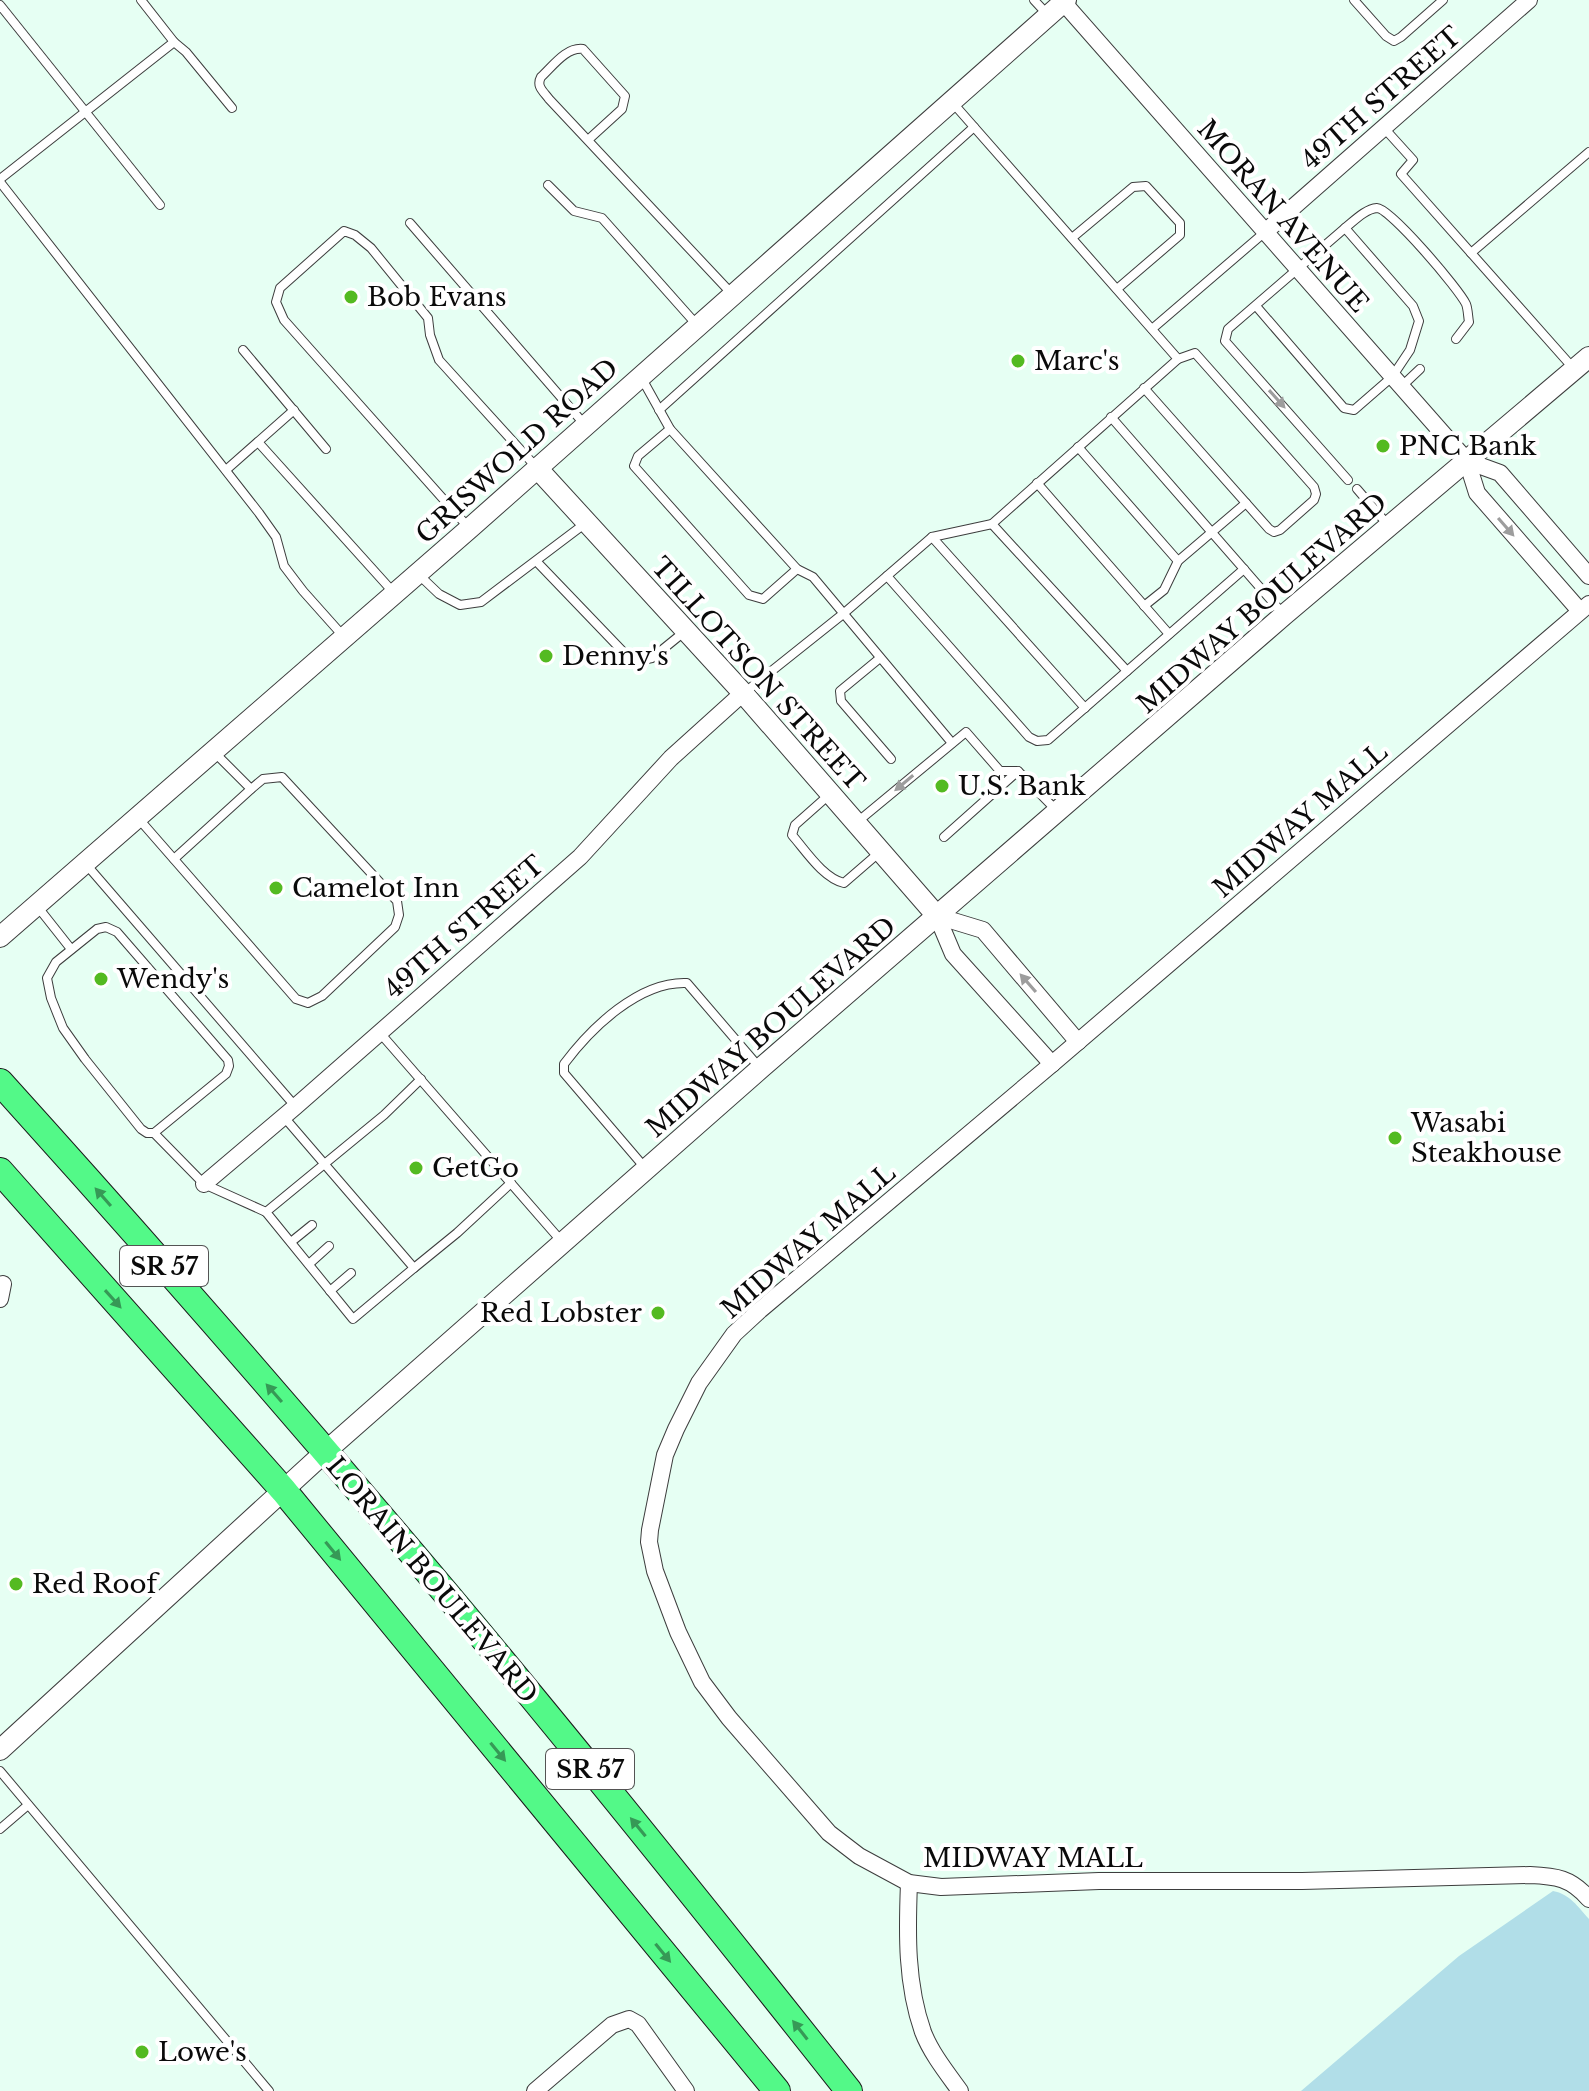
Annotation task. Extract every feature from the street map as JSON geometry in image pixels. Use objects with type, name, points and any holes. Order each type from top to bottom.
[{"type":"highway","name":"LORAIN BOULEVARD","points":[[0,1082],[179,1283],[455,1604],[849,2091]]},
{"type":"highway","name":"SR 57","points":[[0,1171],[284,1491],[777,2091]]},
{"type":"street","name":"49TH STREET","points":[[1265,232],[1529,0]]},
{"type":"street","name":"GRISWOLD ROAD","points":[[0,937],[418,574],[952,101],[1053,4]]},
{"type":"street","name":"MORAN AVENUE","points":[[1053,4],[1265,232],[1467,461],[1477,493],[1584,608]]},
{"type":"street","name":"MIDWAY BOULEVARD","points":[[0,1750],[325,1452],[761,1068],[1284,615],[1582,364]]},
{"type":"street","name":"MORAN AVENUE","points":[[1467,461],[1500,473],[1589,576]]},
{"type":"street","name":"TILLOTSON STREET","points":[[537,468],[743,693],[881,851],[937,916],[953,954],[1052,1064]]},
{"type":"street","name":"MIDWAY MALL","points":[[1584,608],[734,1334],[699,1383],[665,1455],[649,1542],[655,1571],[678,1632],[702,1682],[729,1718],[820,1824],[859,1856],[909,1883],[941,1887],[1099,1881],[1302,1881],[1530,1875],[1565,1879],[1589,1899]]},
{"type":"street","name":"49TH STREET","points":[[204,1184],[580,857],[671,758],[743,693]]},
{"type":"street","points":[[937,916],[983,930],[1078,1042]]},
{"type":"street","points":[[909,1883],[907,1947],[912,1989],[924,2033],[960,2091]]},
{"type":"street","points":[[535,2091],[612,2025],[629,2019],[638,2024],[686,2091]]},
{"type":"lane","points":[[141,0],[232,108]]},
{"type":"lane","points":[[1360,2],[1386,36],[1394,41],[1443,0]]},
{"type":"lane","points":[[0,5],[160,205]]},
{"type":"lane","points":[[174,42],[0,180],[226,470],[276,537],[284,566],[344,638]]},
{"type":"lane","points":[[588,140],[622,109],[625,96],[583,49],[578,48],[571,50],[541,77],[540,88],[549,99],[732,295]]},
{"type":"lane","points":[[952,101],[1178,359]]},
{"type":"lane","points":[[659,410],[974,127]]},
{"type":"lane","points":[[1384,127],[1413,160],[1401,174],[1471,253],[1582,364]]},
{"type":"lane","points":[[1471,253],[1589,152]]},
{"type":"lane","points":[[548,185],[574,211],[602,218],[698,326]]},
{"type":"lane","points":[[1072,238],[1133,187],[1146,186],[1180,223],[1180,235],[1117,289]]},
{"type":"lane","points":[[1348,480],[1225,341],[1228,329],[1362,214],[1375,208],[1394,219],[1451,281],[1467,305],[1469,322],[1456,339]]},
{"type":"lane","points":[[410,223],[585,425]]},
{"type":"lane","points":[[1345,228],[1413,306],[1419,321],[1397,382]]},
{"type":"lane","points":[[470,528],[284,320],[276,302],[280,288],[344,231],[355,235],[371,248],[428,318],[439,360],[537,468]]},
{"type":"lane","points":[[1152,329],[1265,232]]},
{"type":"lane","points":[[1256,306],[1344,408],[1354,410],[1420,369]]},
{"type":"lane","points":[[243,350],[326,449]]},
{"type":"lane","points":[[743,693],[843,614],[932,537],[992,524],[1111,417],[1144,388],[1178,359],[1195,353],[1314,487],[1314,500],[1280,530],[1274,532],[1269,529],[1144,388]]},
{"type":"lane","points":[[641,376],[670,429],[797,569],[813,577],[952,743]]},
{"type":"lane","points":[[226,470],[294,410]]},
{"type":"lane","points":[[1111,417],[1284,615]]},
{"type":"lane","points":[[670,429],[638,456],[634,466],[749,595],[763,599],[797,569]]},
{"type":"lane","points":[[258,442],[394,594]]},
{"type":"lane","points":[[1078,447],[1178,561]]},
{"type":"lane","points":[[1037,483],[1169,634]]},
{"type":"lane","points":[[1357,489],[1390,527]]},
{"type":"lane","points":[[1144,606],[1164,590],[1178,561],[1246,503]]},
{"type":"lane","points":[[418,574],[439,594],[460,605],[481,602],[587,522]]},
{"type":"lane","points":[[992,524],[1127,671]]},
{"type":"lane","points":[[932,537],[1085,708]]},
{"type":"lane","points":[[537,562],[633,662],[652,658],[686,631]]},
{"type":"lane","points":[[887,576],[1029,737],[1037,741],[1048,740],[1244,569]]},
{"type":"lane","points":[[880,658],[840,691],[841,701],[891,759]]},
{"type":"lane","points":[[856,823],[966,732],[1000,771],[1018,771],[1058,813]]},
{"type":"lane","points":[[213,752],[251,789]]},
{"type":"lane","points":[[944,837],[1018,771]]},
{"type":"lane","points":[[137,817],[296,999],[308,1003],[322,996],[395,927],[399,915],[397,901],[282,777],[263,779],[174,859]]},
{"type":"lane","points":[[831,794],[795,825],[792,835],[832,880],[844,883],[881,851]]},
{"type":"lane","points":[[85,863],[290,1111],[345,1196],[367,1214],[414,1268]]},
{"type":"lane","points":[[36,905],[71,949]]},
{"type":"lane","points":[[106,927],[117,932],[228,1060],[226,1074],[154,1133],[141,1129],[63,1028],[47,978],[56,962],[71,949],[97,929],[106,927]]},
{"type":"lane","points":[[647,1169],[564,1073],[564,1064],[582,1041],[620,1007],[671,982],[687,983],[761,1068]]},
{"type":"lane","points":[[380,1032],[563,1243]]},
{"type":"lane","points":[[266,1212],[384,1115],[421,1079]]},
{"type":"lane","points":[[154,1133],[204,1184],[266,1212],[353,1319],[457,1233],[511,1183]]},
{"type":"lane","points":[[359,1221],[367,1214]]},
{"type":"lane","points":[[291,1242],[312,1225]]},
{"type":"lane","points":[[382,1248],[390,1241]]},
{"type":"lane","points":[[309,1264],[329,1246]]},
{"type":"lane","points":[[330,1291],[351,1273]]},
{"type":"lane","points":[[0,1771],[269,2091]]},
{"type":"lane","points":[[0,1829],[28,1805]]},
{"type":"shaded area","points":[[1553,1891],[1569,1898],[1589,1919],[1589,2091],[1301,2091],[1459,1956]]},
{"type":"place","name":"Bob Evans","points":[[351,297]]},
{"type":"place","name":"Marc's","points":[[1018,361]]},
{"type":"place","name":"PNC Bank","points":[[1383,446]]},
{"type":"place","name":"Denny's","points":[[546,656]]},
{"type":"place","name":"U.S. Bank","points":[[942,786]]},
{"type":"place","name":"Camelot Inn","points":[[276,888]]},
{"type":"place","name":"Wendy's","points":[[101,979]]},
{"type":"place","name":"Wasabi Steakhouse","points":[[1395,1138]]},
{"type":"place","name":"GetGo","points":[[416,1168]]},
{"type":"place","name":"Red Lobster","points":[[658,1313]]},
{"type":"place","name":"Red Roof","points":[[16,1584]]},
{"type":"place","name":"Lowe's","points":[[142,2052]]}]
